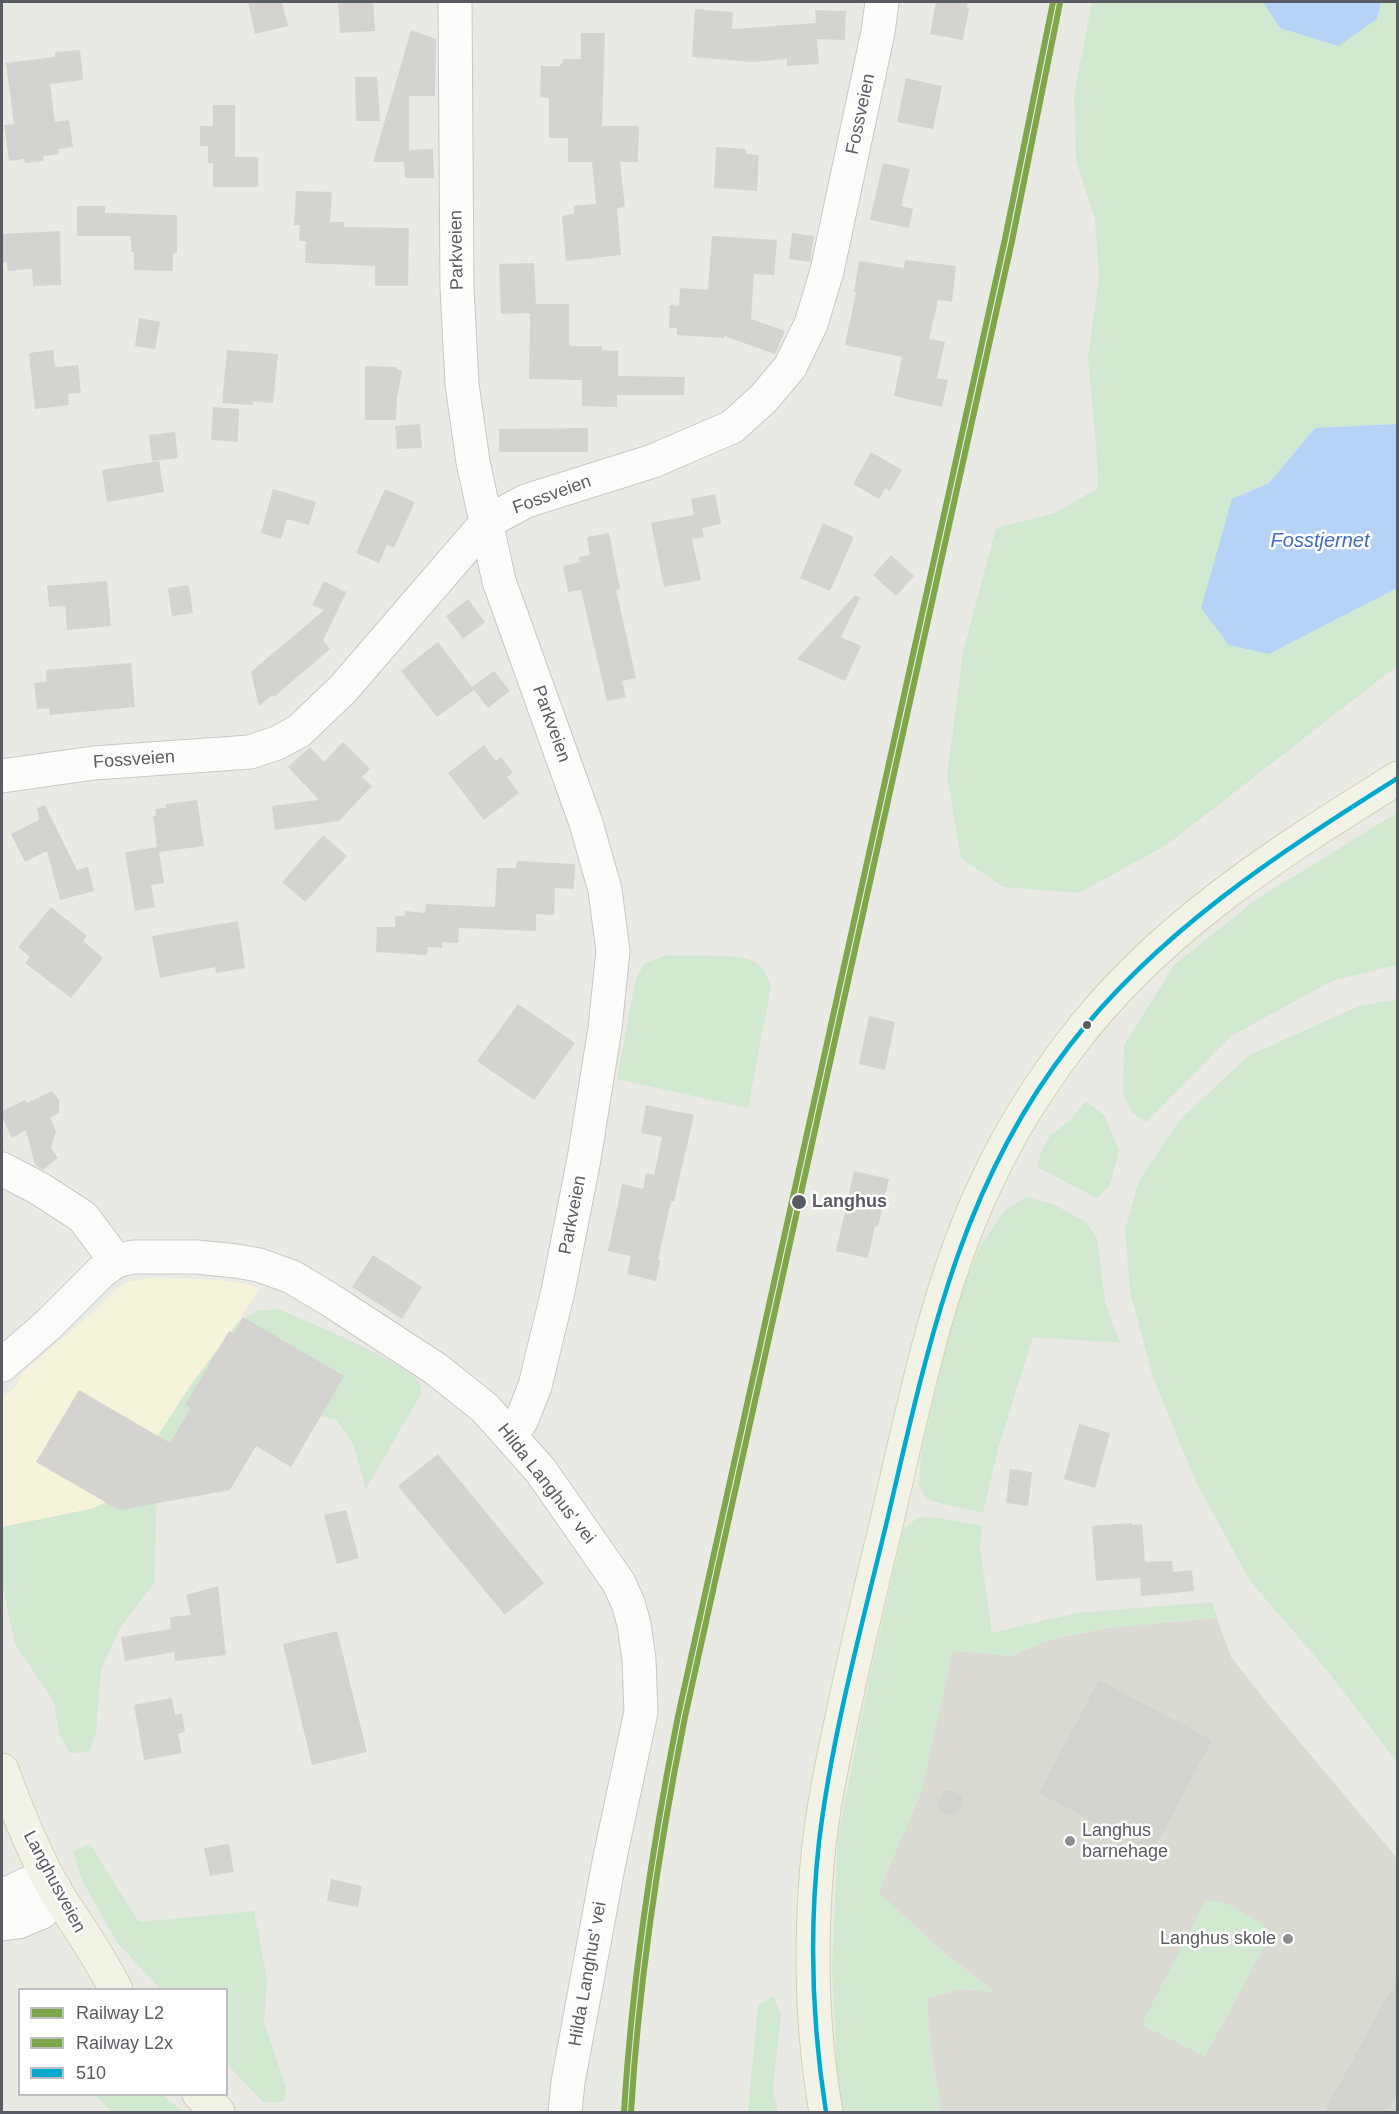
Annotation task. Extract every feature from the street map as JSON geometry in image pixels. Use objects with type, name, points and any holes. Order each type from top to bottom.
[{"type":"main road","points":[[826,2112],[819,2075],[814,2002],[814,1930],[817,1863],[830,1775],[876,1565],[924,1368],[960,1248],[988,1178],[1024,1111],[1049,1073],[1073,1041],[1135,970],[1182,927],[1243,878],[1312,831],[1398,778]]},
{"type":"main road","name":"Langhusveien","points":[[2,1770],[18,1814],[31,1895],[106,1971],[115,1988]]},
{"type":"main road","name":"Langhusveien","points":[[2,1832],[31,1895],[68,1955],[87,1983],[94,1988]]},
{"type":"main road","points":[[202,2096],[218,2112]]},
{"type":"street","name":"Parkveien","points":[[455,2],[457,288],[461,372],[473,462],[499,581],[586,823],[605,890],[613,951],[605,1028],[591,1115],[558,1291],[535,1386],[522,1419],[511,1436]]},
{"type":"street","name":"Fossveien","points":[[2,776],[94,763],[250,752],[277,743],[299,731],[343,689],[487,522],[525,501],[653,461],[732,427],[764,399],[790,367],[811,324],[827,271],[878,32],[882,2]]},
{"type":"street","points":[[2,1169],[40,1189],[82,1217],[116,1261],[101,1272],[48,1325],[2,1364]]},
{"type":"street","name":"Hilda Langhus' vei","points":[[116,1261],[133,1257],[206,1258],[259,1265],[292,1277],[332,1300],[436,1369],[485,1408],[559,1494],[619,1583],[634,1624],[639,1660],[641,1712],[607,1874],[568,2082],[565,2112]]},
{"type":"street","points":[[2,1924],[18,1922],[31,1895]]},
{"type":"shaded area","points":[[153,1278],[217,1280],[251,1285],[259,1289],[157,1437],[106,1502],[91,1509],[2,1527],[2,1399],[16,1386],[23,1372],[91,1314],[116,1289],[130,1281]]},
{"type":"shaded area","points":[[1217,1618],[1231,1657],[1397,1858],[1397,2112],[940,2112],[930,2043],[927,1998],[962,1989],[994,1992],[936,1946],[878,1892],[921,1792],[953,1650],[1011,1656],[1048,1640],[1107,1628]]},
{"type":"green space","points":[[1092,2],[1263,2],[1280,28],[1377,19],[1381,2],[1397,2],[1397,424],[1315,428],[1269,483],[1232,499],[1269,654],[1397,588],[1397,666],[1168,844],[1079,893],[1003,887],[961,858],[947,776],[963,652],[996,528],[1055,513],[1098,488],[1088,358],[1099,277],[1095,220],[1076,160],[1074,94]]},
{"type":"green space","points":[[1397,813],[1397,965],[1332,981],[1231,1036],[1147,1122],[1132,1113],[1123,1093],[1124,1045],[1175,964],[1257,899]]},
{"type":"green space","points":[[667,955],[745,958],[757,963],[765,972],[771,987],[748,1108],[617,1079],[636,978],[645,963]]},
{"type":"green space","points":[[1398,999],[1397,1762],[1325,1668],[1250,1581],[1196,1482],[1153,1377],[1130,1292],[1125,1230],[1139,1181],[1179,1121],[1248,1056],[1359,1006]]},
{"type":"green space","points":[[1086,1101],[1105,1116],[1119,1151],[1110,1185],[1097,1198],[1037,1167],[1041,1152],[1050,1136],[1070,1120]]},
{"type":"green space","points":[[1026,1197],[1053,1204],[1086,1222],[1097,1238],[1105,1301],[1120,1343],[1033,1337],[998,1449],[983,1513],[926,1499],[919,1485],[921,1454],[954,1312],[979,1248],[1005,1210]]},
{"type":"green space","points":[[278,1309],[398,1365],[420,1385],[421,1394],[366,1489],[353,1444],[336,1420],[313,1414],[157,1485],[154,1584],[121,1626],[101,1670],[96,1732],[89,1752],[70,1753],[59,1734],[54,1702],[15,1644],[2,1584],[2,1527],[91,1509],[106,1502],[157,1437],[190,1386],[237,1323],[256,1311]]},
{"type":"green space","points":[[918,1517],[939,1518],[982,1526],[980,1547],[992,1633],[1075,1613],[1212,1602],[1217,1618],[1107,1628],[1048,1640],[1011,1656],[953,1651],[921,1792],[879,1892],[936,1946],[995,1993],[962,1989],[927,1998],[930,2043],[940,2112],[843,2112],[838,2087],[832,1968],[838,1837],[871,1670],[903,1531]]},
{"type":"green space","points":[[90,1844],[139,1922],[254,1911],[267,1978],[264,2022],[286,2087],[284,2101],[264,2103],[228,2065],[228,1988],[159,1988],[116,1941],[82,1880],[73,1851]]},
{"type":"green space","points":[[1206,1900],[1226,1903],[1262,1924],[1271,1934],[1205,2057],[1141,2025]]},
{"type":"green space","points":[[774,1996],[781,2015],[773,2090],[778,2112],[748,2112],[758,2005]]},
{"type":"green space","points":[[96,2096],[164,2096],[183,2112],[111,2112]]},
{"type":"water","points":[[1263,2],[1381,2],[1377,19],[1338,46],[1280,28]]},
{"type":"water","name":"Fosstjernet","points":[[1397,424],[1397,588],[1269,654],[1229,645],[1201,608],[1232,499],[1269,483],[1315,428]]},
{"type":"building","points":[[248,2],[282,2],[288,26],[255,34]]},
{"type":"building","points":[[338,2],[373,2],[375,31],[340,33]]},
{"type":"building","points":[[936,2],[968,2],[963,40],[930,34]]},
{"type":"building","points":[[695,9],[733,12],[732,29],[816,23],[817,33],[815,10],[846,11],[845,40],[817,39],[819,64],[787,66],[787,59],[753,62],[692,57]]},
{"type":"building","points":[[411,30],[436,39],[435,96],[409,96],[409,150],[433,149],[434,178],[405,178],[404,162],[373,162]]},
{"type":"building","points":[[581,33],[605,33],[602,126],[639,126],[638,162],[620,162],[625,207],[617,208],[621,255],[566,261],[562,216],[574,214],[574,206],[596,204],[592,162],[568,162],[568,138],[549,138],[549,98],[540,97],[541,66],[560,66],[564,59],[581,59]]},
{"type":"building","points":[[80,50],[83,80],[50,84],[55,122],[69,120],[73,147],[58,149],[59,154],[43,156],[44,161],[25,163],[24,159],[9,161],[4,125],[14,124],[6,63],[55,57],[55,52]]},
{"type":"building","points":[[355,77],[377,77],[380,121],[356,121]]},
{"type":"building","points":[[906,78],[942,86],[933,129],[897,122]]},
{"type":"building","points":[[213,105],[235,105],[235,157],[258,157],[258,187],[213,187],[213,163],[208,163],[208,146],[200,146],[200,126],[213,126]]},
{"type":"building","points":[[716,147],[746,149],[746,154],[759,155],[757,191],[714,188]]},
{"type":"building","points":[[883,163],[910,169],[901,206],[913,209],[909,228],[870,220]]},
{"type":"building","points":[[296,191],[332,192],[330,222],[344,222],[344,227],[409,228],[408,286],[375,286],[375,266],[305,263],[306,241],[299,241],[300,225],[294,225]]},
{"type":"building","points":[[77,206],[105,206],[105,213],[177,215],[177,253],[173,253],[173,271],[134,270],[131,236],[77,236]]},
{"type":"building","points":[[60,231],[61,285],[33,286],[32,269],[8,271],[7,262],[2,263],[2,234]]},
{"type":"building","points":[[792,233],[814,236],[810,262],[789,259]]},
{"type":"building","points":[[712,236],[777,240],[774,275],[754,274],[751,319],[785,331],[775,354],[724,336],[724,338],[677,335],[677,328],[669,328],[670,305],[679,306],[680,288],[708,290]]},
{"type":"building","points":[[905,260],[956,266],[952,302],[938,300],[929,339],[945,342],[937,378],[948,380],[942,407],[894,396],[902,357],[845,345],[856,293],[854,292],[859,261],[904,268]]},
{"type":"building","points":[[534,263],[536,304],[569,304],[569,346],[602,346],[602,350],[618,351],[618,376],[685,377],[684,395],[617,395],[617,407],[582,406],[582,380],[529,379],[530,313],[501,314],[499,264]]},
{"type":"building","points":[[139,318],[160,322],[155,349],[135,346]]},
{"type":"building","points":[[53,350],[55,367],[78,365],[81,393],[68,394],[69,405],[35,409],[29,353]]},
{"type":"building","points":[[227,350],[278,354],[273,403],[253,401],[253,405],[222,403]]},
{"type":"building","points":[[365,366],[397,367],[397,370],[402,370],[396,420],[365,420]]},
{"type":"building","points":[[213,407],[239,409],[238,442],[211,440]]},
{"type":"building","points":[[420,424],[422,448],[397,449],[395,426]]},
{"type":"building","points":[[588,428],[588,452],[499,452],[499,429]]},
{"type":"building","points":[[175,432],[178,458],[152,461],[149,435]]},
{"type":"building","points":[[871,452],[902,470],[890,491],[885,488],[879,499],[853,484]]},
{"type":"building","points":[[159,461],[164,492],[107,502],[102,470]]},
{"type":"building","points":[[273,489],[316,502],[309,525],[287,519],[281,539],[261,533]]},
{"type":"building","points":[[385,489],[415,502],[394,548],[387,545],[379,563],[356,553]]},
{"type":"building","points":[[715,494],[721,524],[702,528],[704,537],[692,539],[701,580],[664,587],[651,523],[694,515],[691,499]]},
{"type":"building","points":[[823,523],[854,537],[830,591],[800,578]]},
{"type":"building","points":[[609,533],[620,589],[616,590],[636,678],[622,681],[626,697],[607,701],[581,590],[568,592],[563,566],[580,562],[579,557],[590,555],[587,537]]},
{"type":"building","points":[[891,555],[914,576],[896,596],[873,575]]},
{"type":"building","points":[[107,581],[111,626],[67,630],[65,606],[49,607],[47,586]]},
{"type":"building","points":[[324,581],[345,592],[348,589],[323,640],[330,649],[274,697],[272,695],[259,706],[251,672],[324,610],[312,605]]},
{"type":"building","points":[[189,585],[193,613],[172,616],[168,588]]},
{"type":"building","points":[[855,595],[860,598],[841,637],[861,646],[845,681],[797,659]]},
{"type":"building","points":[[468,599],[485,622],[463,639],[446,616]]},
{"type":"building","points":[[438,642],[472,687],[494,671],[510,691],[488,708],[474,690],[437,717],[401,671]]},
{"type":"building","points":[[131,663],[135,707],[50,715],[49,708],[37,709],[34,683],[47,682],[46,670]]},
{"type":"building","points":[[343,742],[370,769],[362,777],[372,786],[339,821],[275,830],[272,806],[319,800],[288,767],[310,747],[324,762]]},
{"type":"building","points":[[484,745],[496,761],[501,757],[513,773],[507,777],[519,793],[484,820],[448,773]]},
{"type":"building","points":[[197,800],[204,846],[159,852],[164,883],[151,885],[155,907],[135,911],[125,852],[157,847],[153,816],[156,816],[155,809],[166,808],[166,804]]},
{"type":"building","points":[[45,805],[77,870],[88,867],[94,891],[60,900],[47,851],[25,862],[11,834],[39,820],[37,808]]},
{"type":"building","points":[[323,835],[347,856],[305,902],[282,882]]},
{"type":"building","points":[[517,861],[575,864],[574,889],[555,888],[554,915],[536,914],[536,931],[459,928],[458,943],[442,942],[442,948],[428,947],[427,955],[376,952],[377,927],[395,927],[395,916],[405,916],[405,911],[425,913],[426,904],[495,907],[497,868],[516,868]]},
{"type":"building","points":[[51,907],[87,936],[83,941],[103,958],[71,998],[25,963],[30,957],[18,947]]},
{"type":"building","points":[[238,921],[245,968],[216,973],[215,967],[160,978],[152,936]]},
{"type":"building","points":[[518,1004],[575,1043],[534,1100],[477,1061]]},
{"type":"building","points":[[869,1016],[895,1022],[885,1070],[859,1064]]},
{"type":"building","points":[[52,1091],[59,1100],[59,1113],[50,1118],[56,1131],[51,1148],[58,1158],[43,1170],[35,1165],[26,1130],[12,1138],[2,1117],[2,1111],[25,1100],[27,1103]]},
{"type":"building","points":[[646,1105],[694,1115],[674,1201],[671,1201],[658,1260],[660,1260],[656,1281],[627,1274],[631,1256],[608,1251],[622,1184],[643,1189],[646,1173],[654,1175],[662,1137],[641,1133]]},
{"type":"building","name":"Langhus","points":[[854,1171],[889,1179],[868,1258],[836,1251]]},
{"type":"building","points":[[373,1255],[422,1287],[402,1319],[352,1287]]},
{"type":"building","points":[[243,1317],[344,1376],[291,1467],[256,1446],[230,1490],[119,1510],[36,1462],[79,1390],[170,1443],[191,1408],[185,1405],[229,1331],[234,1334]]},
{"type":"building","points":[[1079,1424],[1110,1433],[1095,1488],[1064,1479]]},
{"type":"building","points":[[438,1454],[544,1583],[505,1615],[398,1486]]},
{"type":"building","points":[[1010,1469],[1032,1472],[1028,1506],[1006,1503]]},
{"type":"building","points":[[346,1510],[359,1558],[337,1564],[324,1515]]},
{"type":"building","points":[[1132,1523],[1132,1525],[1142,1524],[1145,1562],[1172,1561],[1173,1572],[1192,1570],[1194,1591],[1141,1596],[1140,1578],[1096,1581],[1092,1526]]},
{"type":"building","points":[[218,1586],[226,1655],[175,1661],[174,1652],[125,1661],[121,1637],[171,1629],[170,1617],[191,1615],[186,1595]]},
{"type":"building","points":[[337,1631],[367,1752],[312,1765],[283,1644]]},
{"type":"building","points":[[1099,1680],[1212,1740],[1152,1853],[1039,1793]]},
{"type":"building","points":[[172,1698],[175,1715],[182,1713],[185,1732],[178,1734],[182,1753],[144,1760],[134,1705]]},
{"type":"building","points":[[945,1790],[954,1791],[962,1796],[962,1810],[953,1815],[946,1815],[937,1804]]},
{"type":"building","points":[[229,1844],[234,1872],[210,1876],[204,1848]]},
{"type":"building","points":[[331,1879],[362,1886],[358,1907],[327,1901]]},
{"type":"building","points":[[1398,1977],[1398,2091],[1386,2112],[1324,2112]]},
{"type":"rail line","name":"L2","points":[[624,2112],[632,2012],[644,1913],[678,1716],[1005,239],[1053,2]]},
{"type":"rail line","name":"L2x","points":[[631,2112],[639,2013],[651,1914],[685,1717],[1012,241],[1060,3]]},
{"type":"transit line","name":"510","points":[[826,2112],[815,2011],[813,1944],[819,1842],[831,1762],[916,1397],[951,1274],[973,1215],[1000,1156],[1032,1100],[1070,1045],[1104,1004],[1141,966],[1222,898],[1264,866],[1398,778]]},
{"type":"place","name":"Langhus","points":[[799,1202]]},
{"type":"place","name":"Langhus barnehage","points":[[1070,1841]]},
{"type":"place","name":"Langhus skole","points":[[1288,1939]]}]
